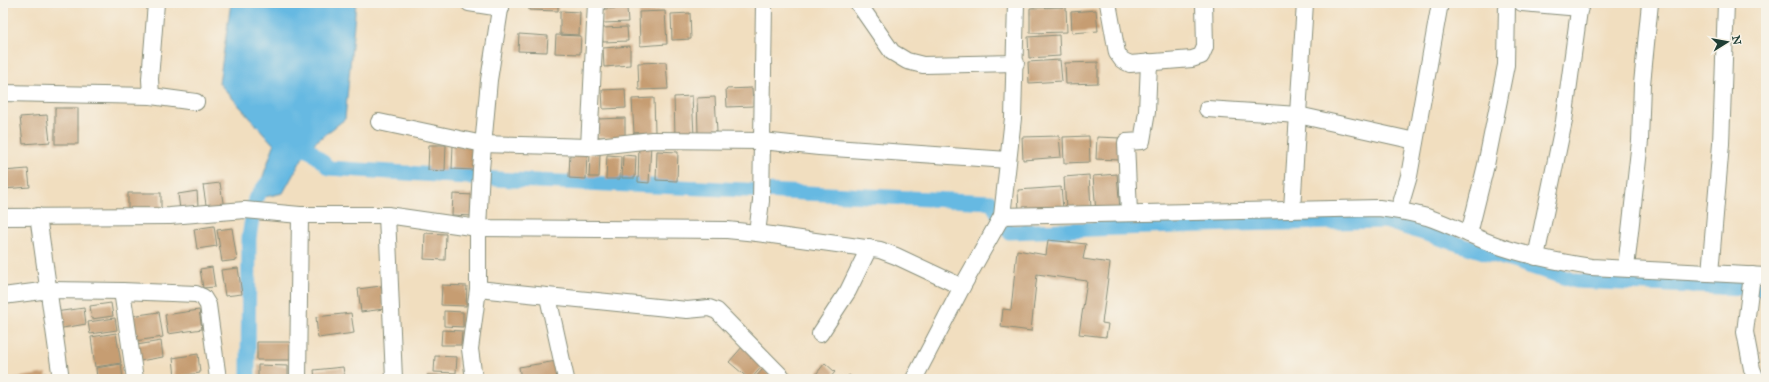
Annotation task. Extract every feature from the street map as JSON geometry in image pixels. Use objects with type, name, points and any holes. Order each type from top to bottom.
[{"type":"street","points":[[151,96],[150,79],[156,3]]},
{"type":"street","points":[[469,3],[501,5],[489,80],[483,144],[478,228],[478,289],[470,349],[474,379]]},
{"type":"street","points":[[589,147],[596,3]]},
{"type":"street","points":[[757,233],[761,201],[760,180],[764,3]]},
{"type":"street","points":[[858,3],[892,52],[907,61],[923,65],[1016,63]]},
{"type":"street","points":[[914,379],[962,287],[1001,219],[1013,118],[1016,63],[1016,3]]},
{"type":"street","points":[[1108,3],[1117,53],[1122,60],[1130,64],[1192,59],[1201,56],[1206,47],[1204,3]]},
{"type":"street","points":[[1292,209],[1305,3]]},
{"type":"street","points":[[1399,210],[1409,176],[1440,3]]},
{"type":"street","points":[[1469,234],[1486,164],[1506,65],[1507,3]]},
{"type":"street","points":[[1522,3],[1580,6],[1564,121],[1536,257]]},
{"type":"street","points":[[1626,268],[1640,141],[1642,84],[1650,3]]},
{"type":"street","points":[[1710,273],[1721,144],[1726,3]]},
{"type":"street","points":[[1128,213],[1126,142],[1142,141],[1147,112],[1149,62]]},
{"type":"street","points":[[3,93],[151,96],[196,102]]},
{"type":"street","points":[[1207,108],[1298,115],[1415,141]]},
{"type":"street","points":[[378,122],[483,144],[589,147],[652,140],[762,141],[819,147],[1008,160]]},
{"type":"street","points":[[1001,219],[1128,213],[1358,207],[1399,210],[1428,218],[1495,245],[1536,257],[1591,266],[1710,273],[1754,283],[1745,332],[1752,369],[1756,379]]},
{"type":"street","points":[[3,217],[170,216],[245,210],[300,215],[387,215],[478,228],[681,229],[757,233],[869,248],[896,256],[962,287]]},
{"type":"street","points":[[298,379],[300,215]]},
{"type":"street","points":[[387,215],[394,379]]},
{"type":"street","points":[[38,216],[61,379]]},
{"type":"street","points":[[820,334],[848,291],[869,248]]},
{"type":"street","points":[[478,289],[687,310],[709,308],[717,311],[784,379]]},
{"type":"street","points":[[3,296],[49,290],[196,294],[203,297],[208,305],[218,379]]},
{"type":"street","points":[[122,291],[135,379]]},
{"type":"street","points":[[548,297],[566,379]]},
{"type":"water","points":[[231,3],[356,3],[345,119],[308,148],[283,193],[255,199],[274,145],[219,83]]},
{"type":"building","points":[[529,3],[558,3],[558,11],[529,10]]},
{"type":"building","points":[[1066,7],[1067,32],[1030,33],[1030,8]]},
{"type":"building","points":[[627,8],[628,22],[603,23],[603,9]]},
{"type":"building","points":[[1096,10],[1098,31],[1072,33],[1071,12]]},
{"type":"building","points":[[560,11],[580,12],[579,35],[560,34]]},
{"type":"building","points":[[665,11],[667,44],[640,46],[639,12]]},
{"type":"building","points":[[690,13],[691,39],[672,40],[671,14]]},
{"type":"building","points":[[627,27],[628,41],[603,42],[602,28]]},
{"type":"building","points":[[519,34],[548,36],[547,52],[518,51]]},
{"type":"building","points":[[556,35],[581,36],[580,54],[555,53]]},
{"type":"building","points":[[1059,35],[1060,56],[1029,58],[1028,37]]},
{"type":"building","points":[[630,46],[630,65],[604,67],[603,48]]},
{"type":"building","points":[[1060,60],[1062,81],[1029,83],[1028,62]]},
{"type":"building","points":[[666,62],[668,89],[639,90],[638,63]]},
{"type":"building","points":[[1098,62],[1098,83],[1066,84],[1065,63]]},
{"type":"building","points":[[752,88],[753,106],[727,107],[726,89]]},
{"type":"building","points":[[625,89],[626,108],[603,109],[602,90]]},
{"type":"building","points":[[692,96],[694,135],[675,135],[674,97]]},
{"type":"building","points":[[715,97],[717,132],[698,133],[697,98]]},
{"type":"building","points":[[654,98],[655,132],[634,133],[632,99]]},
{"type":"building","points":[[55,108],[78,108],[78,144],[55,144]]},
{"type":"building","points":[[47,115],[50,142],[23,144],[20,117]]},
{"type":"building","points":[[625,118],[625,137],[598,137],[597,119]]},
{"type":"building","points":[[1059,136],[1061,157],[1023,160],[1022,137]]},
{"type":"building","points":[[1089,136],[1090,162],[1064,163],[1063,137]]},
{"type":"building","points":[[1097,137],[1121,138],[1120,160],[1096,159]]},
{"type":"building","points":[[639,143],[651,144],[649,183],[638,182]]},
{"type":"building","points":[[429,145],[446,145],[445,171],[428,170]]},
{"type":"building","points":[[453,145],[475,146],[474,170],[452,169]]},
{"type":"building","points":[[657,151],[678,152],[677,181],[656,180]]},
{"type":"building","points":[[570,152],[587,153],[586,179],[569,178]]},
{"type":"building","points":[[590,154],[600,154],[599,177],[589,177]]},
{"type":"building","points":[[607,155],[621,156],[620,179],[606,179]]},
{"type":"building","points":[[623,155],[636,156],[635,178],[622,178]]},
{"type":"building","points":[[28,169],[30,187],[3,189],[3,171]]},
{"type":"building","points":[[1117,174],[1120,210],[1096,212],[1093,176]]},
{"type":"building","points":[[1089,175],[1091,208],[1066,210],[1064,177]]},
{"type":"building","points":[[220,183],[224,209],[207,211],[203,185]]},
{"type":"building","points":[[1061,187],[1063,209],[1019,212],[1018,190]]},
{"type":"building","points":[[197,191],[198,206],[180,209],[178,194]]},
{"type":"building","points":[[128,193],[161,193],[161,209],[128,209]]},
{"type":"building","points":[[453,194],[474,195],[473,216],[452,215]]},
{"type":"building","points":[[214,226],[217,246],[197,249],[194,229]]},
{"type":"building","points":[[232,228],[237,260],[222,262],[217,230]]},
{"type":"building","points":[[425,233],[446,234],[445,260],[424,259]]},
{"type":"building","points":[[1048,240],[1086,244],[1083,259],[1110,263],[1102,323],[1108,324],[1106,337],[1079,334],[1087,281],[1037,274],[1031,331],[1001,327],[1003,309],[1011,310],[1017,250],[1046,255]]},
{"type":"building","points":[[212,267],[215,287],[203,288],[200,269]]},
{"type":"building","points":[[238,268],[242,294],[225,296],[221,270]]},
{"type":"building","points":[[442,285],[467,286],[466,306],[441,305]]},
{"type":"building","points":[[381,286],[384,309],[361,312],[358,289]]},
{"type":"building","points":[[111,303],[113,316],[92,319],[90,306]]},
{"type":"building","points":[[84,308],[86,324],[57,329],[55,312]]},
{"type":"building","points":[[199,310],[202,329],[168,334],[165,315]]},
{"type":"building","points":[[444,311],[463,312],[463,327],[444,326]]},
{"type":"building","points":[[159,312],[163,337],[135,341],[131,316]]},
{"type":"building","points":[[351,313],[354,333],[318,338],[316,317]]},
{"type":"building","points":[[115,318],[117,330],[90,334],[88,322]]},
{"type":"building","points":[[442,330],[462,331],[461,345],[441,345]]},
{"type":"building","points":[[116,333],[121,363],[95,367],[91,337]]},
{"type":"building","points":[[161,341],[163,357],[140,361],[137,345]]},
{"type":"building","points":[[257,342],[291,342],[290,360],[257,360]]},
{"type":"building","points":[[743,346],[764,364],[751,379],[749,379],[729,362]]},
{"type":"building","points":[[198,354],[200,373],[175,377],[173,358]]},
{"type":"building","points":[[435,356],[457,357],[456,373],[434,372]]},
{"type":"building","points":[[557,361],[560,379],[521,379],[519,367]]},
{"type":"building","points":[[825,363],[835,372],[829,379],[812,379]]},
{"type":"building","points":[[121,364],[123,379],[97,379],[96,368]]},
{"type":"building","points":[[258,365],[288,366],[288,379],[258,379]]},
{"type":"building","points":[[343,367],[345,379],[315,379],[314,370]]},
{"type":"building","points":[[763,369],[774,379],[754,379]]},
{"type":"building","points":[[46,373],[47,379],[14,379],[14,378]]},
{"type":"building","points":[[427,375],[461,377],[461,379],[427,379]]},
{"type":"building","points":[[849,375],[854,379],[845,379]]},
{"type":"waterway","points":[[290,154],[308,148],[329,168],[513,180],[991,202],[1009,232],[1232,224],[1385,221],[1576,281],[1766,289]]},
{"type":"waterway","points":[[248,379],[249,238],[255,199],[267,183]]}]
